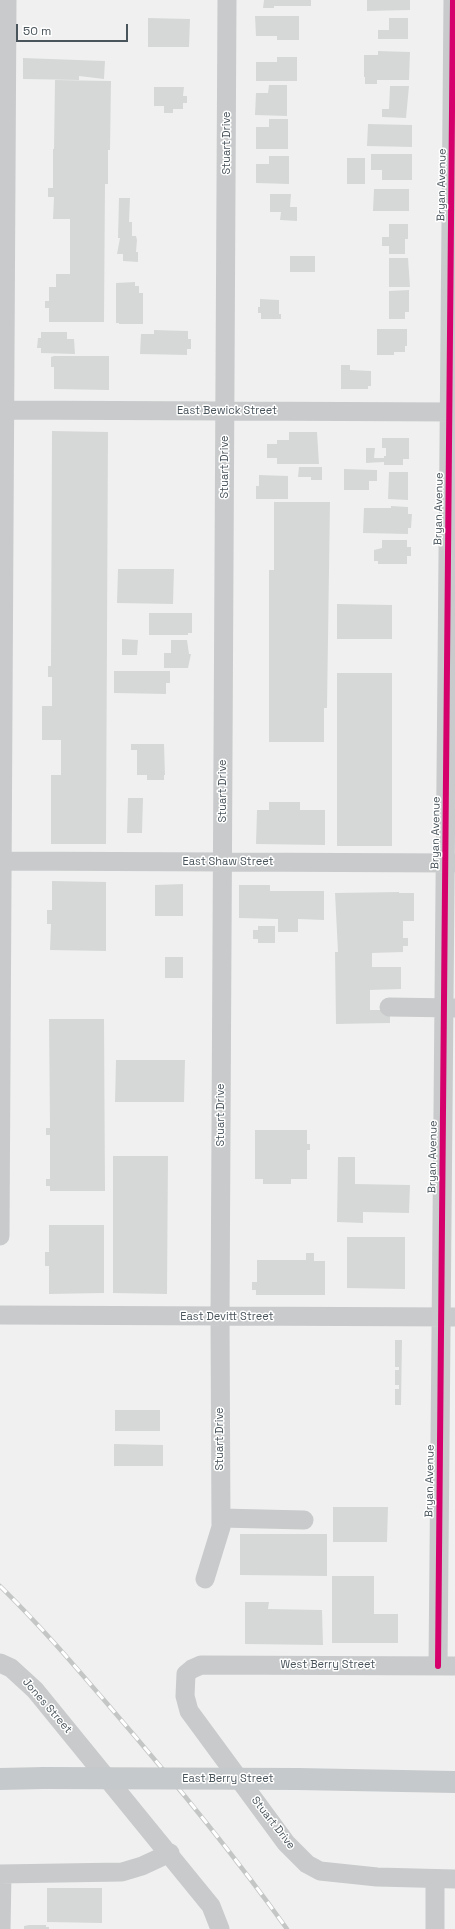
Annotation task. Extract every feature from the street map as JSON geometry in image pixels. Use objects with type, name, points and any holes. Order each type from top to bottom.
[{"type":"main road","name":"East Berry Street","points":[[0,1779],[44,1778],[455,1782]]},
{"type":"street","points":[[0,1236],[2,410],[7,0]]},
{"type":"street","name":"Stuart Drive","points":[[205,1579],[221,1527],[220,1317],[227,0]]},
{"type":"street","name":"Bryan Avenue","points":[[447,1666],[453,0]]},
{"type":"street","name":"East Bewick Street","points":[[2,410],[452,412]]},
{"type":"street","name":"East Shaw Street","points":[[1,861],[450,863]]},
{"type":"street","points":[[389,1007],[450,1008]]},
{"type":"street","name":"East Devitt Street","points":[[0,1315],[448,1317]]},
{"type":"street","points":[[221,1518],[304,1520]]},
{"type":"street","name":"Jones Street","points":[[0,1663],[11,1668],[35,1690],[170,1853]]},
{"type":"street","name":"Stuart Drive","points":[[201,1665],[192,1669],[186,1674],[185,1696],[189,1711],[286,1844],[307,1864],[320,1871],[435,1879]]},
{"type":"street","name":"West Berry Street","points":[[201,1665],[447,1666]]},
{"type":"street","points":[[1,1929],[1,1874],[122,1872],[142,1866],[170,1853],[211,1906],[220,1929]]},
{"type":"street","points":[[435,1929],[435,1879],[455,1879]]},
{"type":"building","points":[[264,0],[311,0],[311,6],[274,6],[274,8],[263,8]]},
{"type":"building","points":[[367,0],[410,0],[410,10],[367,11]]},
{"type":"building","points":[[255,16],[299,16],[299,40],[277,40],[277,36],[256,36]]},
{"type":"building","points":[[148,18],[190,19],[189,47],[148,47]]},
{"type":"building","points":[[389,18],[408,18],[408,39],[378,39],[378,30],[389,30]]},
{"type":"building","points":[[378,51],[410,52],[409,80],[377,80],[377,84],[365,84],[364,55],[378,55]]},
{"type":"building","points":[[277,57],[297,57],[297,81],[256,81],[256,62],[277,62]]},
{"type":"building","points":[[23,58],[105,61],[104,79],[79,76],[79,80],[23,79]]},
{"type":"building","points":[[55,80],[111,81],[110,150],[108,150],[108,184],[105,184],[104,322],[49,322],[49,308],[45,308],[45,301],[49,301],[49,287],[56,287],[56,274],[70,274],[70,219],[53,219],[54,197],[48,197],[48,188],[53,188]]},
{"type":"building","points":[[269,85],[287,85],[287,116],[255,115],[256,93],[268,93]]},
{"type":"building","points":[[390,86],[409,86],[406,118],[382,117],[382,109],[389,109]]},
{"type":"building","points":[[154,87],[184,87],[183,96],[187,96],[187,103],[183,103],[183,109],[173,109],[173,113],[164,113],[164,106],[154,106]]},
{"type":"building","points":[[269,119],[288,119],[288,149],[256,149],[256,127],[269,127]]},
{"type":"building","points":[[368,124],[412,125],[412,147],[367,146]]},
{"type":"building","points":[[371,154],[412,154],[412,180],[382,180],[382,170],[371,170]]},
{"type":"building","points":[[269,156],[289,156],[289,184],[256,183],[256,164],[269,164]]},
{"type":"building","points":[[347,158],[365,158],[365,184],[347,184]]},
{"type":"building","points":[[374,189],[409,189],[409,211],[373,211]]},
{"type":"building","points":[[270,194],[291,194],[290,207],[297,207],[297,221],[280,220],[281,212],[270,212]]},
{"type":"building","points":[[119,198],[130,198],[129,222],[132,222],[132,236],[136,236],[137,240],[136,252],[138,252],[138,262],[123,261],[123,254],[117,254],[120,238],[118,238]]},
{"type":"building","points":[[389,224],[408,224],[408,239],[405,239],[405,254],[389,254],[389,246],[382,246],[382,237],[389,237]]},
{"type":"building","points":[[290,256],[315,256],[315,272],[290,272]]},
{"type":"building","points":[[389,258],[408,258],[410,287],[389,287]]},
{"type":"building","points":[[135,282],[135,286],[139,286],[139,293],[143,293],[143,324],[116,323],[116,283]]},
{"type":"building","points":[[409,290],[409,312],[405,312],[405,319],[389,319],[389,291]]},
{"type":"building","points":[[260,299],[279,300],[279,314],[281,314],[281,319],[261,319],[261,313],[258,313]]},
{"type":"building","points":[[377,329],[407,329],[407,346],[405,346],[405,352],[394,352],[394,355],[377,355]]},
{"type":"building","points":[[154,330],[188,331],[188,339],[191,339],[191,349],[187,349],[187,355],[140,354],[141,334],[154,334]]},
{"type":"building","points":[[41,332],[67,332],[67,339],[74,339],[75,354],[41,353],[41,348],[37,348],[38,338],[41,338]]},
{"type":"building","points":[[109,356],[109,390],[54,389],[54,367],[51,367],[51,357]]},
{"type":"building","points":[[341,365],[350,365],[350,370],[371,371],[371,386],[368,386],[368,389],[341,389]]},
{"type":"building","points":[[52,431],[108,432],[106,844],[51,844],[51,775],[61,775],[61,740],[42,740],[42,706],[52,706],[52,677],[48,677],[48,666],[51,666]]},
{"type":"building","points":[[289,432],[317,432],[319,464],[277,464],[277,458],[267,458],[267,444],[277,444],[277,440],[289,440]]},
{"type":"building","points":[[382,438],[409,438],[409,459],[403,459],[403,465],[384,465],[384,462],[366,463],[366,448],[375,448],[374,458],[384,458],[384,456],[386,456],[386,448],[382,448]]},
{"type":"building","points":[[299,467],[322,467],[322,480],[311,480],[311,477],[298,477]]},
{"type":"building","points":[[344,469],[377,470],[377,481],[369,481],[369,490],[344,490]]},
{"type":"building","points":[[389,472],[408,472],[408,500],[388,499]]},
{"type":"building","points":[[259,475],[288,476],[288,499],[256,499],[256,486],[259,486]]},
{"type":"building","points":[[274,502],[330,502],[327,708],[324,708],[324,742],[269,742],[269,570],[274,570]]},
{"type":"building","points":[[391,506],[408,507],[408,514],[412,514],[411,528],[408,528],[408,534],[363,533],[364,508],[391,508]]},
{"type":"building","points":[[382,540],[407,540],[407,547],[411,547],[411,556],[407,556],[407,564],[378,564],[378,561],[374,561],[374,550],[382,548]]},
{"type":"building","points":[[118,569],[174,569],[173,604],[117,603]]},
{"type":"building","points":[[337,604],[392,605],[392,639],[337,639]]},
{"type":"building","points":[[149,613],[192,613],[192,633],[188,633],[188,635],[149,635]]},
{"type":"building","points":[[122,639],[138,640],[137,655],[122,655]]},
{"type":"building","points":[[171,640],[187,640],[189,654],[191,654],[188,668],[164,668],[164,653],[171,653]]},
{"type":"building","points":[[114,671],[170,671],[170,683],[166,683],[166,694],[114,693]]},
{"type":"building","points":[[337,673],[392,673],[392,846],[337,846]]},
{"type":"building","points":[[131,744],[164,744],[164,780],[147,780],[147,775],[137,775],[137,750],[131,750]]},
{"type":"building","points":[[128,798],[143,798],[142,833],[127,833]]},
{"type":"building","points":[[269,802],[300,802],[300,810],[325,810],[325,845],[256,844],[257,810],[269,810]]},
{"type":"building","points":[[52,881],[106,882],[106,951],[50,950],[51,924],[47,924],[47,910],[52,910]]},
{"type":"building","points":[[183,884],[183,916],[155,916],[155,885]]},
{"type":"building","points":[[239,885],[270,885],[270,891],[324,891],[324,920],[298,919],[298,932],[278,932],[278,919],[239,918]]},
{"type":"building","points":[[335,893],[414,893],[414,921],[403,921],[403,938],[408,938],[408,946],[403,946],[403,952],[372,953],[372,967],[401,967],[401,989],[370,990],[370,1010],[390,1010],[390,1023],[336,1024],[335,952],[338,952]]},
{"type":"building","points":[[258,926],[275,926],[275,943],[258,943],[258,939],[253,939],[253,930],[258,930]]},
{"type":"building","points":[[165,957],[183,957],[183,978],[165,978]]},
{"type":"building","points":[[49,1019],[104,1019],[105,1191],[50,1191],[50,1186],[46,1186],[46,1179],[50,1179],[50,1135],[46,1135],[46,1128],[50,1128]]},
{"type":"building","points":[[116,1060],[185,1060],[184,1102],[115,1102]]},
{"type":"building","points":[[255,1130],[307,1130],[307,1144],[310,1144],[310,1150],[307,1150],[307,1179],[291,1179],[291,1184],[263,1184],[263,1179],[255,1179]]},
{"type":"building","points":[[113,1156],[168,1156],[167,1294],[113,1293]]},
{"type":"building","points":[[338,1157],[355,1157],[355,1184],[410,1185],[409,1213],[363,1212],[363,1223],[337,1222]]},
{"type":"building","points":[[49,1225],[104,1225],[104,1293],[49,1294],[49,1266],[45,1266],[45,1252],[49,1252]]},
{"type":"building","points":[[347,1237],[405,1237],[405,1289],[347,1288]]},
{"type":"building","points":[[306,1253],[314,1253],[314,1261],[325,1261],[325,1295],[256,1295],[256,1290],[252,1290],[252,1282],[257,1282],[257,1260],[306,1260]]},
{"type":"building","points":[[395,1340],[402,1340],[401,1405],[395,1405],[395,1389],[399,1389],[399,1385],[395,1385],[395,1370],[399,1370],[399,1367],[395,1367]]},
{"type":"building","points":[[115,1410],[160,1410],[160,1431],[115,1431]]},
{"type":"building","points":[[114,1444],[163,1445],[163,1466],[114,1466]]},
{"type":"building","points":[[333,1507],[388,1507],[387,1542],[333,1542]]},
{"type":"building","points":[[240,1534],[327,1534],[327,1576],[240,1575]]},
{"type":"building","points":[[332,1576],[374,1576],[374,1614],[398,1614],[398,1643],[332,1643]]},
{"type":"building","points":[[245,1602],[269,1602],[268,1609],[322,1610],[323,1645],[245,1644]]},
{"type":"building","points":[[47,1888],[102,1888],[102,1923],[47,1922]]},
{"type":"building","points":[[46,1925],[49,1929],[24,1929],[24,1926]]},
{"type":"railway","points":[[0,1586],[56,1645],[156,1761],[223,1844],[287,1929]]},
{"type":"cycle path","points":[[438,1666],[453,0]]}]
